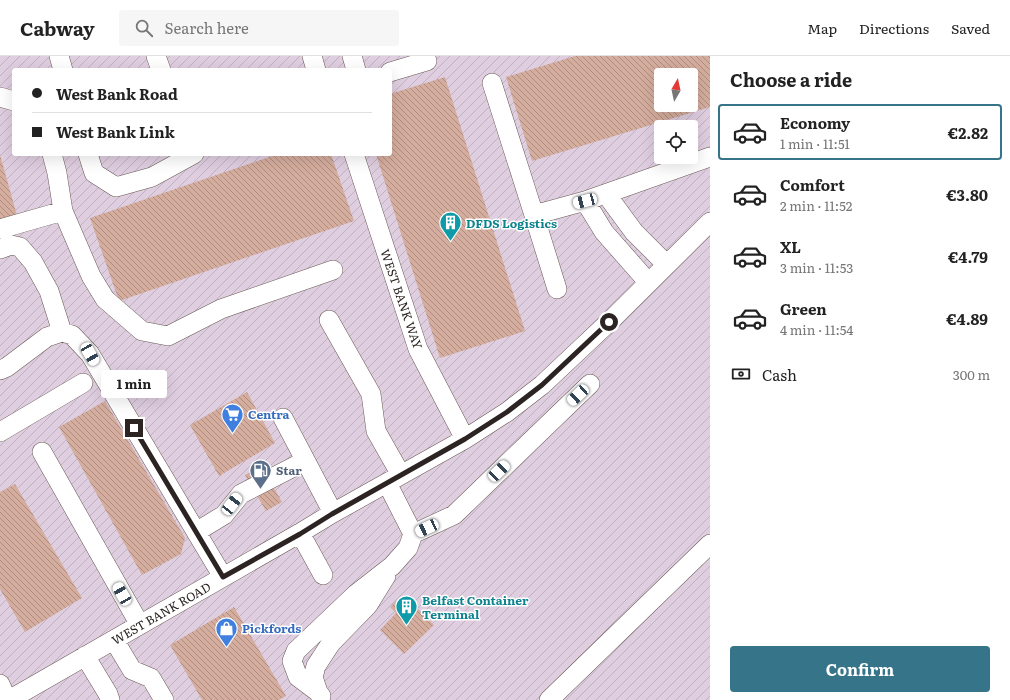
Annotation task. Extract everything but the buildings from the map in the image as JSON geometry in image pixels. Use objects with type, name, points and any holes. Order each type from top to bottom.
[{"type":"street","points":[[59,56],[62,68]]},
{"type":"street","points":[[156,56],[160,68]]},
{"type":"street","points":[[312,56],[315,68]]},
{"type":"street","points":[[352,56],[355,68]]},
{"type":"street","points":[[392,71],[427,61],[425,56]]},
{"type":"street","points":[[492,83],[557,289]]},
{"type":"street","points":[[0,97],[12,100]]},
{"type":"street","points":[[53,156],[57,173],[63,211],[91,276],[104,299],[142,331],[168,336],[221,309],[333,270]]},
{"type":"street","points":[[89,156],[94,173],[116,187],[152,177],[188,156]]},
{"type":"street","name":"WEST BANK WAY","points":[[355,156],[418,349],[465,439]]},
{"type":"street","points":[[534,214],[585,201],[710,157]]},
{"type":"street","points":[[606,194],[634,232],[666,264]]},
{"type":"street","points":[[585,201],[604,232],[648,282]]},
{"type":"street","points":[[0,229],[63,211]]},
{"type":"street","name":"WEST BANK ROAD","points":[[8,700],[465,439],[507,412],[542,385],[609,322],[710,222]]},
{"type":"street","points":[[0,248],[11,245],[20,247],[33,262],[49,291],[62,332]]},
{"type":"street","points":[[321,696],[313,677],[316,666],[331,643],[368,605],[392,566],[408,548],[413,534],[376,431],[371,394],[329,320]]},
{"type":"street","points":[[0,370],[7,367],[47,337],[62,332],[72,336],[90,354],[223,577]]},
{"type":"street","points":[[0,432],[83,383]]},
{"type":"street","points":[[413,534],[454,515],[590,384]]},
{"type":"street","points":[[283,418],[332,514]]},
{"type":"street","points":[[42,452],[140,625]]},
{"type":"street","points":[[196,532],[224,516],[241,494],[305,461]]},
{"type":"street","points":[[300,534],[323,575]]},
{"type":"street","points":[[549,700],[710,544]]},
{"type":"street","points":[[321,696],[298,677],[292,662],[296,651],[356,594],[392,566]]},
{"type":"street","points":[[114,640],[132,670],[151,678],[164,700]]},
{"type":"street","points":[[86,656],[112,698]]},
{"type":"street","points":[[0,684],[8,700]]},
{"type":"shaded area","points":[[0,56],[710,56],[710,700],[0,700]]},
{"type":"place","name":"DFDS Logistics","points":[[451,242]]},
{"type":"place","name":"Centra","points":[[233,434]]},
{"type":"place","name":"Star","points":[[260,490]]},
{"type":"place","name":"Belfast Container Terminal","points":[[407,626]]},
{"type":"place","name":"Pickfords","points":[[227,648]]},
{"type":"route","points":[[134,428],[223,577],[465,439],[507,412],[542,385],[609,322]]}]
